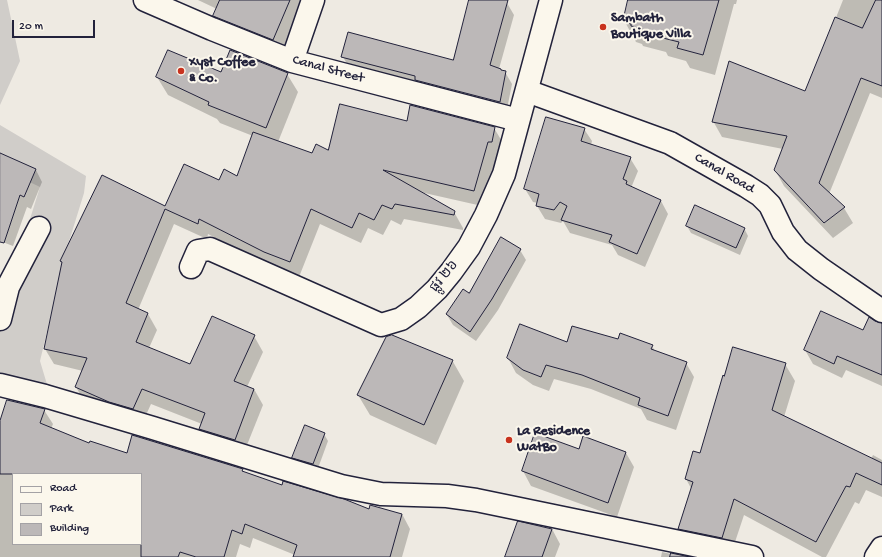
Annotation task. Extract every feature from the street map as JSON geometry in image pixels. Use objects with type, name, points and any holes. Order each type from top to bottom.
[{"type":"street","name":"Canal Street","points":[[145,0],[292,61],[518,120]]},
{"type":"street","points":[[292,61],[313,0]]},
{"type":"street","name":"ផ្លូវ ២៦","points":[[191,267],[198,250],[210,249],[381,325],[401,319],[418,307],[438,289],[469,247],[486,215],[504,174],[551,0]]},
{"type":"street","name":"Canal Road","points":[[527,91],[670,143],[746,186],[760,195],[770,205],[783,232],[797,250],[820,270],[882,311]]},
{"type":"street","points":[[0,319],[8,288],[39,228]]},
{"type":"street","points":[[0,385],[45,396],[341,486],[381,494],[447,496],[476,500],[752,557]]},
{"type":"street","points":[[876,557],[882,548]]},
{"type":"green space","points":[[0,0],[7,0],[20,61],[0,105]]},
{"type":"green space","points":[[0,125],[86,176],[84,193],[67,248],[40,361],[49,391],[0,379],[0,315],[40,187],[0,168]]},
{"type":"building","points":[[220,0],[290,0],[273,40],[213,16]]},
{"type":"building","points":[[469,0],[508,0],[490,65],[506,71],[500,102],[415,80],[415,76],[341,57],[348,32],[453,60]]},
{"type":"building","points":[[628,0],[719,0],[703,55],[677,48],[679,42],[655,36],[656,33],[631,26],[631,24],[623,22]]},
{"type":"building","points":[[876,0],[882,0],[882,86],[861,78],[819,183],[845,207],[824,223],[774,170],[787,136],[712,122],[729,61],[805,91],[835,17],[862,28]]},
{"type":"building","points":[[168,50],[221,72],[230,50],[288,73],[266,128],[208,105],[209,102],[156,77]]},
{"type":"building","points":[[340,104],[407,121],[410,105],[495,127],[492,142],[488,142],[474,191],[383,170],[455,211],[454,215],[395,204],[392,209],[382,205],[374,220],[359,213],[352,228],[311,209],[290,262],[264,252],[199,219],[198,224],[165,209],[126,303],[148,313],[136,342],[190,364],[212,316],[255,335],[234,381],[254,389],[235,440],[199,429],[205,413],[142,389],[133,409],[109,402],[75,387],[87,358],[44,349],[62,262],[60,261],[102,175],[165,206],[184,164],[219,180],[224,169],[237,176],[253,132],[312,153],[316,144],[328,150]]},
{"type":"building","points":[[546,117],[585,128],[581,141],[631,157],[623,179],[627,181],[626,184],[661,200],[637,254],[609,242],[612,235],[561,220],[567,206],[560,202],[554,210],[536,206],[539,194],[524,189]]},
{"type":"building","points":[[0,153],[36,169],[24,197],[20,195],[4,243],[0,242]]},
{"type":"building","points":[[695,205],[745,228],[736,248],[686,226]]},
{"type":"building","points":[[501,237],[521,249],[492,299],[470,332],[446,314],[463,289],[469,293]]},
{"type":"building","points":[[821,311],[863,330],[869,317],[882,323],[882,375],[837,356],[834,364],[804,350]]},
{"type":"building","points":[[520,324],[567,342],[572,326],[618,339],[620,333],[653,345],[651,349],[687,362],[668,416],[638,405],[640,398],[582,375],[546,365],[541,377],[523,370],[507,358]]},
{"type":"building","points":[[392,335],[453,360],[424,425],[357,395],[386,337]]},
{"type":"building","points":[[733,347],[786,363],[772,410],[882,463],[882,485],[856,473],[850,487],[846,486],[816,542],[734,499],[722,538],[678,529],[693,482],[685,479],[693,451],[700,453],[723,375],[724,376]]},
{"type":"building","points":[[7,400],[45,409],[40,423],[89,443],[90,441],[127,453],[132,435],[243,469],[242,471],[282,485],[283,481],[344,499],[369,509],[370,505],[402,514],[390,557],[293,557],[297,545],[245,524],[242,534],[232,530],[224,557],[196,557],[180,552],[178,557],[141,557],[142,473],[0,474],[0,421]]},
{"type":"building","points":[[305,425],[325,433],[313,464],[292,458]]},
{"type":"building","points":[[535,433],[579,449],[583,436],[626,452],[608,503],[522,471]]},
{"type":"building","points":[[518,521],[552,529],[542,557],[505,557]]},
{"type":"building","points":[[671,553],[690,557],[670,557]]},
{"type":"place","name":"Sambath Boutique Villa","points":[[603,27]]},
{"type":"place","name":"Xyst Coffee & Co.","points":[[181,71]]},
{"type":"place","name":"La Residence WatBo","points":[[509,440]]}]
